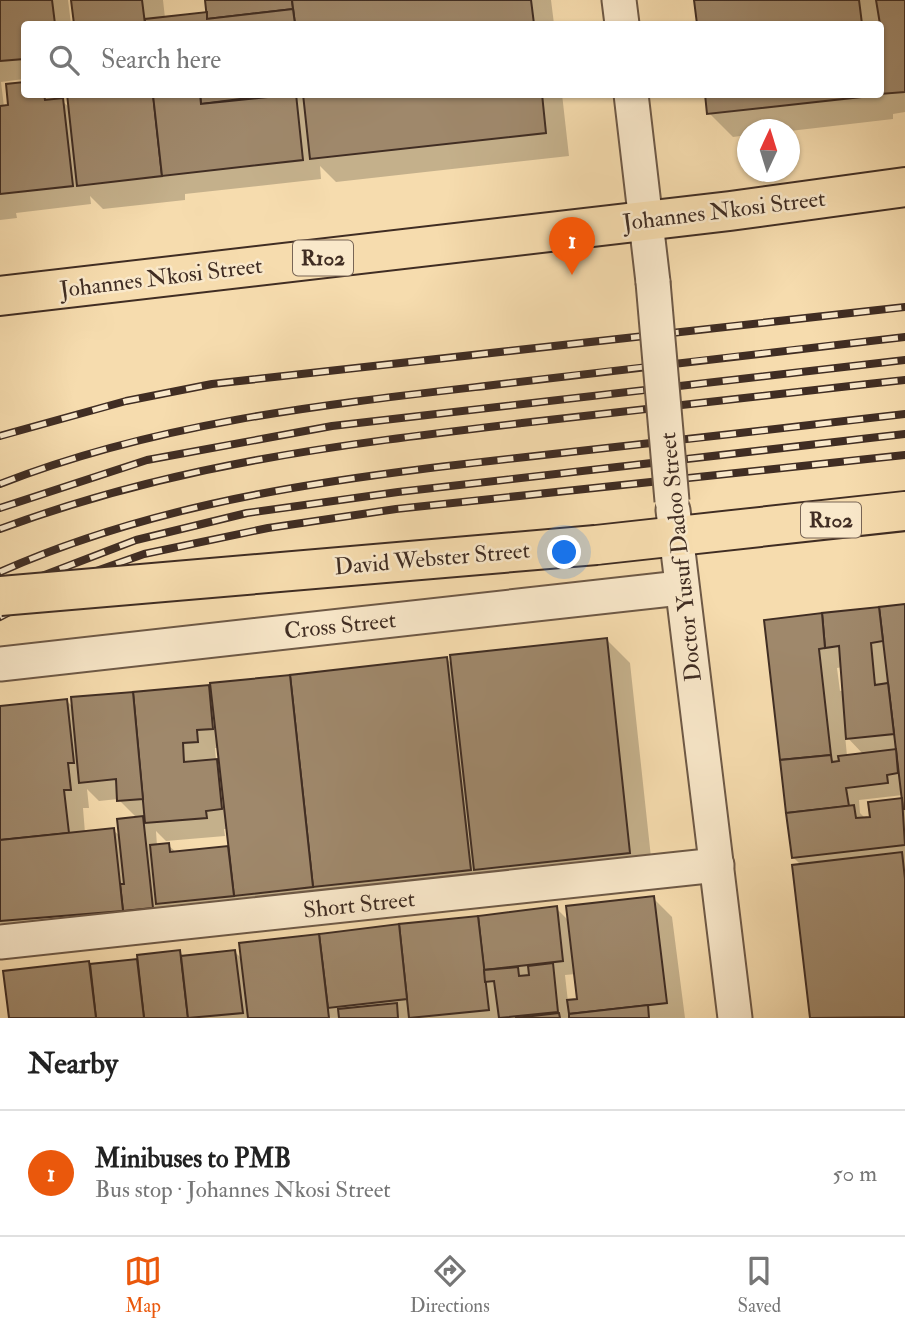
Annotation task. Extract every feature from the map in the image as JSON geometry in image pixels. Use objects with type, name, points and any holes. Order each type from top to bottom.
[{"type":"highway","name":"Johannes Nkosi Street","points":[[0,296],[905,187]]},
{"type":"highway","name":"David Webster Street","points":[[0,596],[596,545],[673,520],[905,511]]},
{"type":"street","points":[[619,0],[622,21]]},
{"type":"street","name":"Doctor Yusuf Dadoo Street","points":[[632,98],[647,220],[680,588],[735,1018]]},
{"type":"street","name":"Cross Street","points":[[0,664],[680,588]]},
{"type":"street","name":"Short Street","points":[[0,942],[717,865]]},
{"type":"building","points":[[0,0],[52,0],[55,21],[21,21],[21,59],[0,61]]},
{"type":"building","points":[[71,0],[142,0],[145,21],[74,21]]},
{"type":"building","points":[[205,0],[292,0],[293,9],[207,19]]},
{"type":"building","points":[[292,0],[531,0],[534,21],[295,21]]},
{"type":"building","points":[[694,0],[859,0],[862,21],[697,21]]},
{"type":"building","points":[[876,0],[905,0],[905,92],[884,94],[884,21],[880,21]]},
{"type":"building","points":[[293,9],[295,21],[145,21],[207,12],[207,19]]},
{"type":"building","points":[[21,82],[21,98],[63,98],[73,186],[0,194],[0,106],[8,105],[6,84]]},
{"type":"building","points":[[67,98],[153,98],[162,176],[77,186]]},
{"type":"building","points":[[153,98],[200,98],[201,104],[258,98],[296,98],[303,160],[162,176]]},
{"type":"building","points":[[200,98],[248,98],[201,104]]},
{"type":"building","points":[[303,98],[542,98],[546,133],[310,159]]},
{"type":"building","points":[[705,98],[852,98],[707,114]]},
{"type":"building","points":[[905,604],[905,809],[903,809],[879,607]]},
{"type":"building","points":[[879,607],[883,641],[871,643],[875,685],[888,683],[894,734],[846,739],[839,646],[825,648],[822,613]]},
{"type":"building","points":[[822,613],[825,648],[819,649],[831,755],[780,760],[764,620]]},
{"type":"building","points":[[607,638],[630,853],[474,870],[450,655]]},
{"type":"building","points":[[447,657],[471,870],[313,887],[290,675]]},
{"type":"building","points":[[290,675],[313,887],[234,896],[210,683]]},
{"type":"building","points":[[209,685],[213,729],[197,730],[198,742],[183,743],[184,762],[217,759],[222,809],[206,811],[207,818],[145,823],[133,692]]},
{"type":"building","points":[[133,692],[143,799],[117,801],[116,779],[79,783],[71,697]]},
{"type":"building","points":[[67,699],[74,763],[68,763],[71,790],[64,790],[69,833],[0,840],[0,706]]},
{"type":"building","points":[[896,749],[898,773],[887,775],[888,783],[846,788],[849,806],[786,813],[780,760],[831,755],[832,762],[839,761],[838,756]]},
{"type":"building","points":[[902,798],[905,845],[792,858],[786,813],[854,805],[856,818],[870,817],[868,802]]},
{"type":"building","points":[[143,816],[153,908],[123,911],[120,884],[124,884],[117,819]]},
{"type":"building","points":[[114,828],[123,911],[0,921],[0,840]]},
{"type":"building","points":[[169,843],[170,852],[228,846],[234,896],[156,904],[150,845]]},
{"type":"building","points":[[902,852],[905,879],[905,1017],[810,1018],[792,865]]},
{"type":"building","points":[[654,896],[667,1003],[569,1014],[567,1000],[577,999],[566,906]]},
{"type":"building","points":[[557,906],[563,961],[484,970],[478,916]]},
{"type":"building","points":[[478,916],[489,1010],[409,1018],[399,924]]},
{"type":"building","points":[[399,924],[407,999],[328,1008],[319,934]]},
{"type":"building","points":[[319,934],[329,1018],[248,1018],[239,943]]},
{"type":"building","points":[[180,950],[188,1018],[144,1018],[137,955]]},
{"type":"building","points":[[235,950],[243,1013],[188,1018],[181,956]]},
{"type":"building","points":[[137,959],[144,1018],[96,1018],[90,964]]},
{"type":"building","points":[[89,961],[96,1018],[9,1018],[3,971]]},
{"type":"building","points":[[553,963],[558,1012],[499,1018],[494,981],[485,982],[484,970],[518,967],[519,976],[529,975],[528,966]]},
{"type":"building","points":[[397,1003],[398,1018],[339,1018],[338,1009]]},
{"type":"building","points":[[648,1005],[649,1018],[569,1018],[569,1014]]},
{"type":"building","points":[[559,1013],[560,1018],[515,1018]]},
{"type":"railway","points":[[0,436],[126,401],[212,384],[905,307]]},
{"type":"railway","points":[[0,484],[118,446],[179,431],[300,409],[905,337]]},
{"type":"railway","points":[[0,508],[147,460],[332,426],[905,360]]},
{"type":"railway","points":[[0,529],[130,488],[322,449],[522,423],[905,380]]},
{"type":"railway","points":[[0,572],[127,526],[258,494],[392,473],[905,414]]},
{"type":"railway","points":[[0,592],[136,540],[247,513],[398,492],[905,434]]},
{"type":"railway","points":[[0,617],[71,580],[144,554],[268,528],[396,509],[905,455]]},
{"type":"place","name":"Minibuses to PMB","points":[[572,275]]}]
